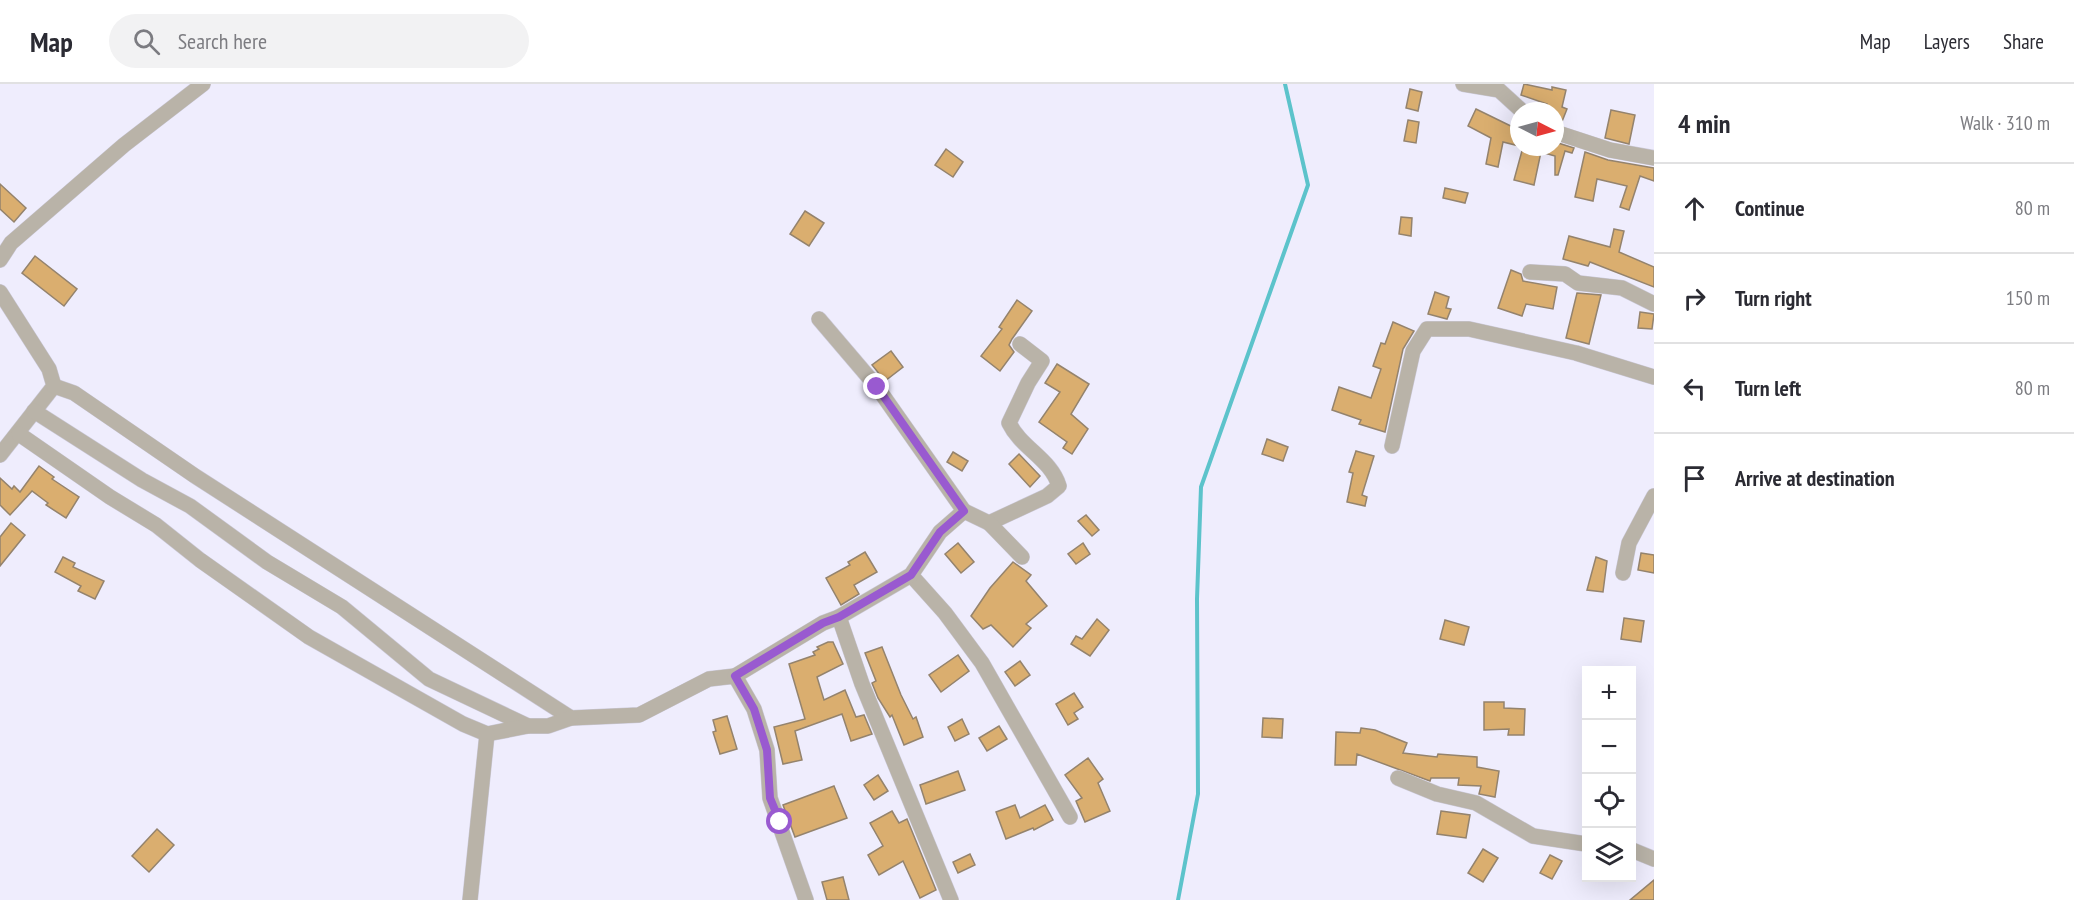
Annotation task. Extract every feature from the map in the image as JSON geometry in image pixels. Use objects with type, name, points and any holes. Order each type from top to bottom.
[{"type":"street","points":[[0,260],[11,243],[124,145],[203,84]]},
{"type":"street","points":[[1462,84],[1499,90],[1512,102]]},
{"type":"street","points":[[1564,135],[1610,150],[1654,158]]},
{"type":"street","points":[[1530,272],[1565,274],[1578,283],[1622,288],[1654,304]]},
{"type":"street","points":[[0,292],[49,369],[54,386]]},
{"type":"street","points":[[819,319],[877,387],[964,511],[989,523],[1022,558]]},
{"type":"street","points":[[1392,446],[1413,351],[1426,329],[1469,329],[1576,353],[1654,377]]},
{"type":"street","points":[[989,523],[1047,496],[1059,486],[1055,473],[1016,437],[1009,423],[1028,383],[1042,361],[1020,344]]},
{"type":"street","points":[[0,455],[19,434],[54,386]]},
{"type":"street","points":[[54,386],[74,393],[195,476],[571,718]]},
{"type":"street","points":[[34,411],[142,480],[190,506],[267,562],[342,606],[429,679],[528,726]]},
{"type":"street","points":[[19,434],[110,497],[156,525],[200,560],[317,642],[415,698],[487,734],[528,726],[549,726],[571,718],[639,715],[709,679],[735,676],[823,623],[839,617],[911,575],[940,532],[964,511]]},
{"type":"street","points":[[1623,573],[1629,543],[1654,496]]},
{"type":"street","points":[[911,575],[945,614],[982,663],[1070,817]]},
{"type":"street","points":[[839,617],[862,684],[951,900]]},
{"type":"street","points":[[735,676],[754,709],[767,750],[770,798],[806,900]]},
{"type":"street","points":[[470,900],[487,734]]},
{"type":"street","points":[[1398,778],[1437,794],[1476,803],[1533,836],[1582,843]]},
{"type":"street","points":[[1636,852],[1654,859]]},
{"type":"building","points":[[1524,84],[1552,90],[1552,87],[1566,90],[1563,102],[1541,102],[1521,95]]},
{"type":"building","points":[[1410,89],[1422,92],[1418,111],[1406,108]]},
{"type":"building","points":[[1476,109],[1510,126],[1510,144],[1503,142],[1498,167],[1486,164],[1491,138],[1468,126]]},
{"type":"building","points":[[1611,110],[1635,115],[1629,144],[1605,138]]},
{"type":"building","points":[[1408,120],[1419,122],[1416,143],[1404,141]]},
{"type":"building","points":[[1564,145],[1574,148],[1572,153],[1565,151],[1564,154]]},
{"type":"building","points":[[946,149],[963,162],[953,177],[935,165]]},
{"type":"building","points":[[1585,152],[1608,160],[1654,168],[1654,181],[1640,176],[1629,210],[1620,207],[1627,186],[1597,179],[1593,201],[1575,197]]},
{"type":"building","points":[[1521,156],[1540,156],[1534,185],[1514,180]]},
{"type":"building","points":[[1555,156],[1564,156],[1558,175],[1555,175]]},
{"type":"building","points":[[0,184],[26,208],[14,222],[0,209]]},
{"type":"building","points":[[1445,188],[1468,193],[1465,203],[1443,198]]},
{"type":"building","points":[[805,211],[824,223],[809,246],[790,234]]},
{"type":"building","points":[[1401,217],[1412,218],[1411,236],[1399,234]]},
{"type":"building","points":[[1614,229],[1624,231],[1619,252],[1654,267],[1654,287],[1590,262],[1588,266],[1563,259],[1569,236],[1610,247]]},
{"type":"building","points":[[35,256],[77,289],[64,306],[22,273]]},
{"type":"building","points":[[1511,270],[1521,274],[1523,281],[1557,287],[1553,309],[1526,304],[1522,316],[1498,308]]},
{"type":"building","points":[[1435,292],[1449,297],[1446,308],[1451,309],[1447,319],[1428,314]]},
{"type":"building","points":[[1577,293],[1601,295],[1589,344],[1566,338]]},
{"type":"building","points":[[1017,300],[1032,311],[1012,339],[1009,345],[1014,352],[1000,371],[981,356],[1002,329],[999,327]]},
{"type":"building","points":[[1640,312],[1654,314],[1652,329],[1638,328]]},
{"type":"building","points":[[1393,322],[1414,331],[1403,349],[1385,432],[1359,424],[1361,420],[1332,410],[1339,387],[1371,398],[1381,369],[1373,366],[1381,343],[1385,344]]},
{"type":"building","points":[[891,351],[903,367],[885,381],[872,365]]},
{"type":"building","points":[[1057,364],[1089,384],[1071,414],[1088,429],[1072,454],[1063,448],[1067,442],[1039,422],[1060,392],[1045,383]]},
{"type":"building","points":[[1267,439],[1288,447],[1283,461],[1262,454]]},
{"type":"building","points":[[1356,451],[1374,456],[1362,495],[1367,497],[1365,506],[1347,502],[1353,473],[1349,472]]},
{"type":"building","points":[[953,452],[968,461],[962,471],[947,462]]},
{"type":"building","points":[[1019,454],[1040,476],[1030,487],[1009,464]]},
{"type":"building","points":[[39,466],[54,477],[52,479],[79,497],[66,518],[46,505],[48,503],[32,491],[10,515],[0,505],[0,478],[12,489],[14,486],[20,492]]},
{"type":"building","points":[[1086,515],[1099,530],[1092,536],[1078,521]]},
{"type":"building","points":[[11,523],[25,535],[0,566],[0,537]]},
{"type":"building","points":[[958,543],[974,562],[961,573],[945,554]]},
{"type":"building","points":[[1083,543],[1090,554],[1076,564],[1068,554]]},
{"type":"building","points":[[865,552],[877,572],[854,585],[859,594],[841,605],[826,578],[850,565],[848,562]]},
{"type":"building","points":[[1641,553],[1654,555],[1654,573],[1638,570]]},
{"type":"building","points":[[63,557],[75,563],[73,567],[104,581],[95,599],[78,591],[81,586],[55,572]]},
{"type":"building","points":[[1596,557],[1607,561],[1603,592],[1587,590]]},
{"type":"building","points":[[1013,562],[1031,575],[1026,581],[1047,606],[1026,624],[1031,628],[1013,647],[991,625],[983,629],[971,616],[990,588]]},
{"type":"building","points":[[1624,618],[1644,621],[1641,642],[1621,639]]},
{"type":"building","points":[[1097,619],[1109,630],[1090,656],[1071,644],[1076,636],[1082,639]]},
{"type":"building","points":[[1445,620],[1469,627],[1464,645],[1440,639]]},
{"type":"building","points":[[833,642],[843,664],[817,677],[824,700],[845,690],[856,717],[864,715],[872,734],[851,741],[842,714],[795,731],[802,760],[783,764],[774,727],[805,719],[789,664],[815,655],[813,652],[819,649],[817,647]]},
{"type":"building","points":[[882,647],[901,695],[913,719],[916,717],[923,737],[904,745],[892,715],[890,717],[878,698],[872,683],[876,681],[865,653]]},
{"type":"building","points":[[958,655],[969,671],[941,692],[929,675]]},
{"type":"building","points":[[1020,661],[1030,675],[1015,686],[1005,672]]},
{"type":"building","points":[[1074,693],[1083,707],[1074,713],[1078,719],[1068,725],[1056,704]]},
{"type":"building","points":[[1484,702],[1504,702],[1504,708],[1525,709],[1524,735],[1508,735],[1509,729],[1484,730]]},
{"type":"building","points":[[727,716],[737,749],[720,754],[713,732],[716,731],[713,720]]},
{"type":"building","points":[[1263,718],[1283,719],[1282,738],[1262,737]]},
{"type":"building","points":[[962,719],[969,734],[955,741],[948,727]]},
{"type":"building","points":[[999,726],[1007,739],[987,751],[979,738]]},
{"type":"building","points":[[1361,728],[1375,730],[1407,743],[1403,753],[1437,757],[1438,754],[1477,757],[1477,767],[1499,771],[1495,797],[1479,794],[1481,786],[1458,785],[1459,778],[1431,778],[1430,781],[1357,754],[1356,765],[1335,765],[1336,732],[1360,733]]},
{"type":"building","points":[[1088,758],[1103,779],[1098,783],[1110,811],[1085,822],[1076,801],[1082,798],[1065,775]]},
{"type":"building","points":[[958,771],[965,790],[926,804],[920,785]]},
{"type":"building","points":[[878,775],[888,791],[874,800],[864,785]]},
{"type":"building","points":[[834,786],[847,818],[795,837],[783,805]]},
{"type":"building","points":[[1015,805],[1020,818],[1045,805],[1053,820],[1034,830],[1033,828],[1006,839],[996,812]]},
{"type":"building","points":[[892,811],[899,823],[907,819],[936,890],[920,898],[903,861],[879,875],[868,855],[883,846],[870,823]]},
{"type":"building","points":[[1441,811],[1470,815],[1466,838],[1437,834]]},
{"type":"building","points":[[157,829],[174,845],[149,872],[132,856]]},
{"type":"building","points":[[1483,849],[1498,858],[1483,882],[1468,873]]},
{"type":"building","points":[[970,854],[975,865],[958,873],[953,862]]},
{"type":"building","points":[[1550,855],[1562,861],[1552,879],[1540,873]]},
{"type":"building","points":[[843,877],[849,900],[827,900],[822,882]]},
{"type":"building","points":[[1654,880],[1654,900],[1630,900]]},
{"type":"waterway","points":[[1178,900],[1198,794],[1197,599],[1201,487],[1308,185],[1285,84]]},
{"type":"route","points":[[780,822],[770,798],[767,750],[754,709],[735,676],[823,623],[839,617],[911,575],[940,532],[964,511],[960,501],[877,387]]}]
